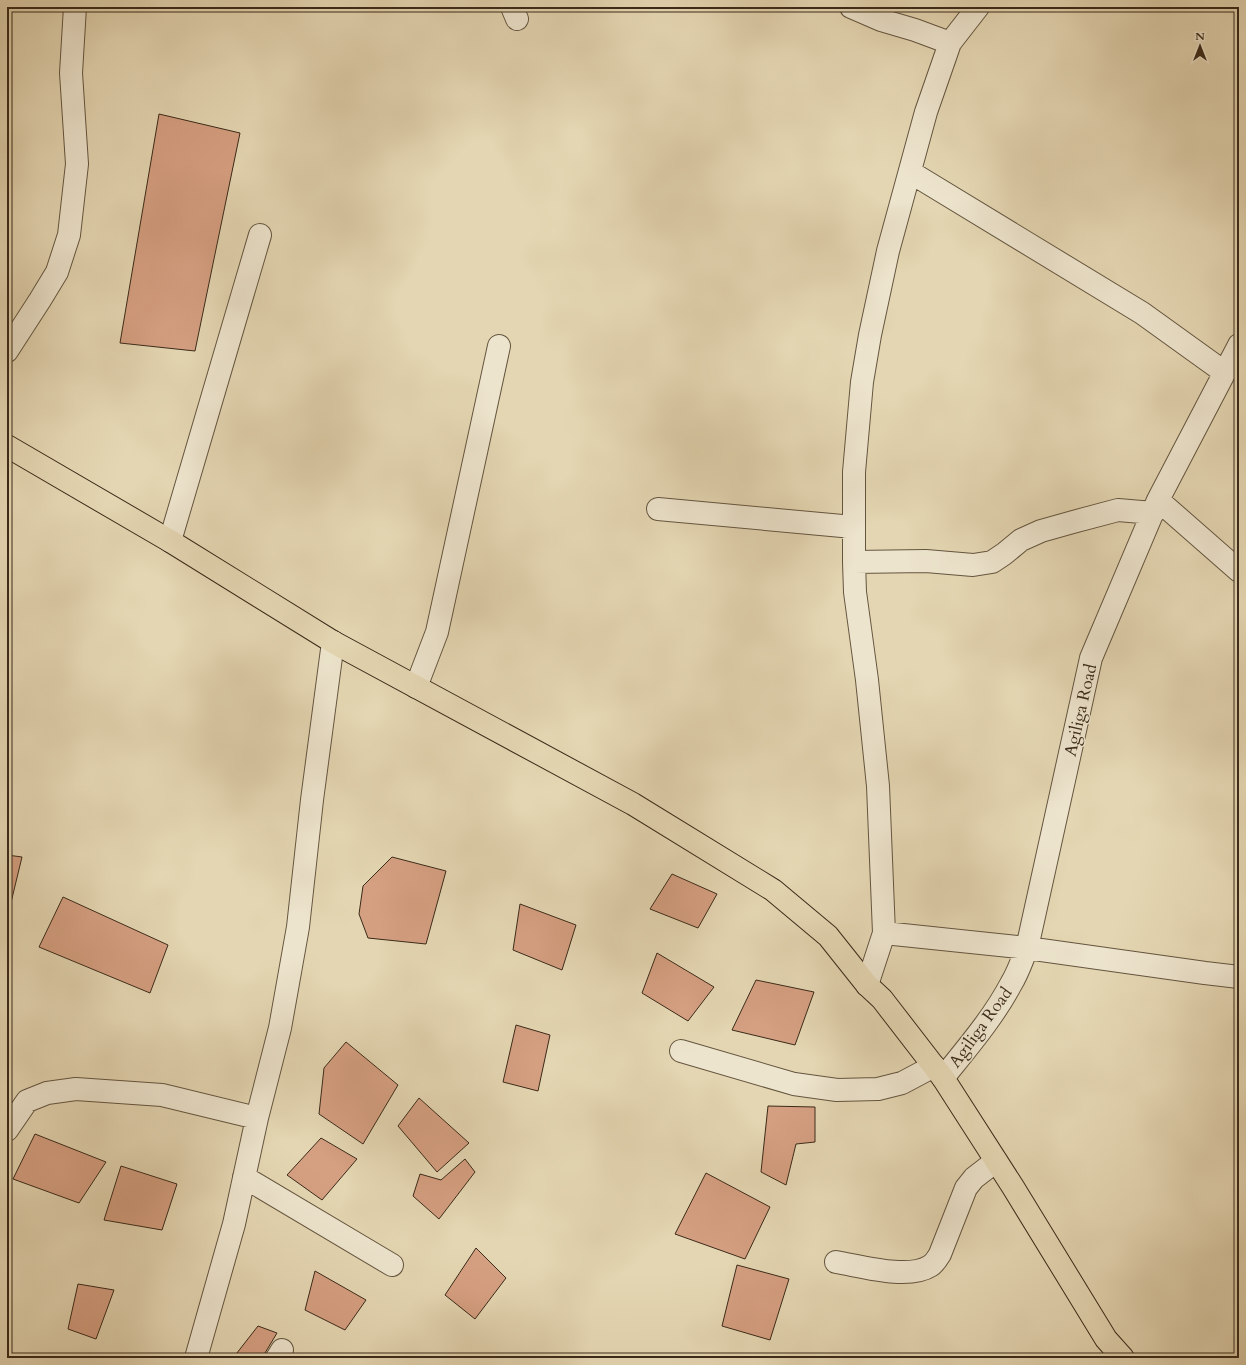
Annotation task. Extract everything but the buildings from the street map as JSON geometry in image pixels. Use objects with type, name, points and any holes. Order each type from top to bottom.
[{"type":"main road","points":[[7,446],[170,541],[333,642],[632,804],[774,890],[828,936],[867,985],[882,999],[938,1072],[996,1161],[1106,1339],[1123,1358]]},
{"type":"street","points":[[7,351],[56,272],[69,235],[77,164],[71,73],[75,7]]},
{"type":"street","points":[[851,7],[881,20],[915,30],[950,43]]},
{"type":"street","points":[[867,985],[884,933],[878,786],[867,680],[855,592],[853,527],[854,472],[862,382],[888,250],[926,112],[950,43],[978,7]]},
{"type":"street","points":[[910,172],[1142,313],[1224,372]]},
{"type":"street","points":[[170,541],[260,235]]},
{"type":"street","points":[[416,686],[437,632],[499,346]]},
{"type":"street","name":"Agiliga Road","points":[[938,1072],[985,1026],[1001,1003],[1027,948],[1091,658],[1155,507],[1224,372],[1239,346]]},
{"type":"street","points":[[854,562],[926,561],[973,565],[992,562],[1021,540],[1041,531],[1118,510],[1155,507],[1239,570]]},
{"type":"street","points":[[658,509],[853,527]]},
{"type":"street","points":[[196,1358],[234,1224],[257,1118],[280,1028],[298,927],[312,800],[333,642]]},
{"type":"street","points":[[884,933],[1027,948],[1239,977]]},
{"type":"street","points":[[681,1051],[794,1084],[837,1090],[878,1089],[938,1072]]},
{"type":"street","points":[[7,1130],[27,1102],[47,1093],[76,1089],[162,1095],[257,1118]]},
{"type":"street","points":[[836,1262],[891,1272],[919,1270],[930,1266],[936,1261],[940,1254],[966,1188],[974,1178],[996,1161]]},
{"type":"street","points":[[244,1177],[392,1265]]}]
